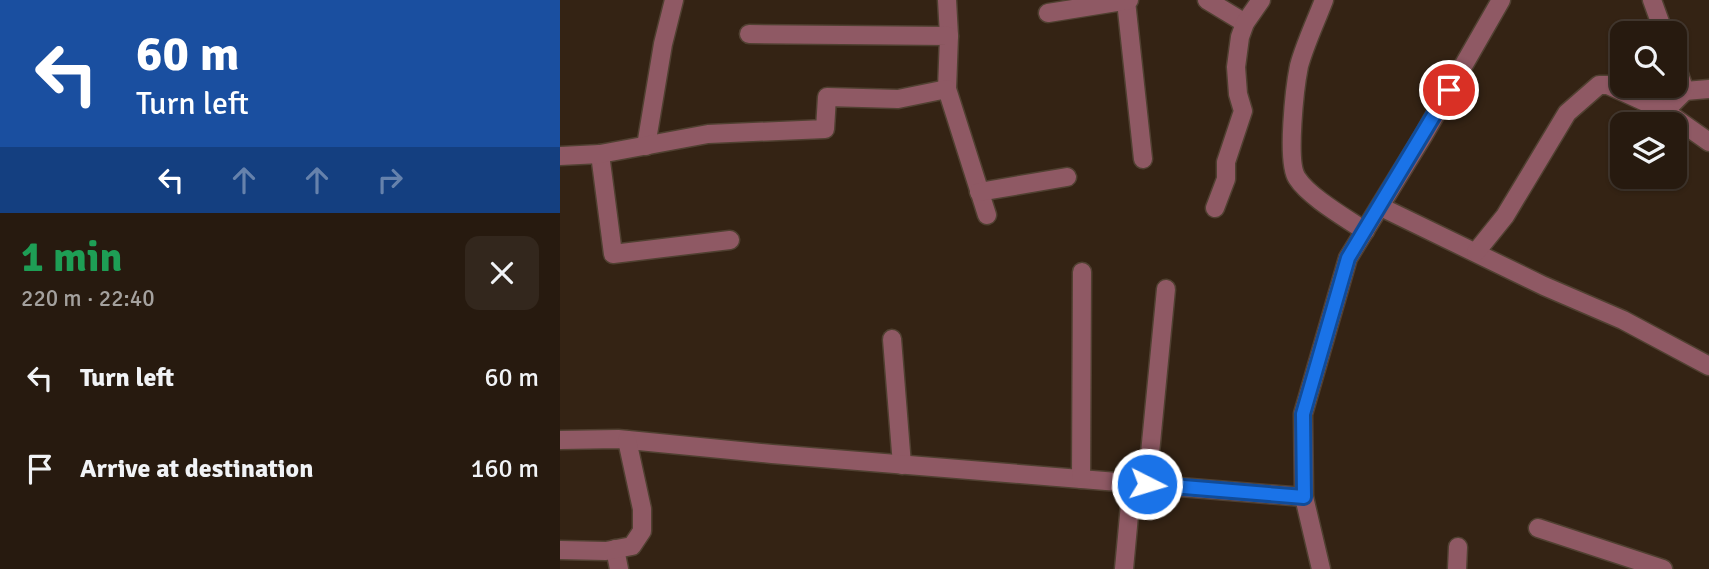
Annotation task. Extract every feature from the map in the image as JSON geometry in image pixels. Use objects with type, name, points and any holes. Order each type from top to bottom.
[{"type":"street","points":[[646,146],[663,44],[674,0]]},
{"type":"street","points":[[947,0],[947,89],[987,215]]},
{"type":"street","points":[[1048,13],[1127,0],[1143,159]]},
{"type":"street","points":[[1207,0],[1245,23]]},
{"type":"street","points":[[1215,208],[1226,179],[1226,162],[1243,111],[1238,94],[1236,67],[1245,23],[1261,0]]},
{"type":"street","points":[[1324,0],[1300,65],[1293,108],[1295,177],[1329,207],[1365,231]]},
{"type":"street","points":[[1321,569],[1304,497],[1303,414],[1348,258],[1501,0]]},
{"type":"street","points":[[1652,0],[1660,21]]},
{"type":"street","points":[[749,34],[949,36]]},
{"type":"street","points":[[1476,252],[1504,216],[1567,113],[1599,85],[1608,85],[1665,111],[1709,142]]},
{"type":"street","points":[[560,156],[600,154],[708,134],[825,129],[827,97],[898,99],[947,89]]},
{"type":"street","points":[[1687,90],[1709,89]]},
{"type":"street","points":[[1665,111],[1677,98]]},
{"type":"street","points":[[600,154],[613,254],[730,240]]},
{"type":"street","points":[[979,191],[1067,177]]},
{"type":"street","points":[[1381,206],[1544,286],[1623,320],[1709,366]]},
{"type":"street","points":[[1081,479],[1082,272]]},
{"type":"street","points":[[1124,569],[1139,484],[1166,289]]},
{"type":"street","points":[[892,339],[902,465]]},
{"type":"street","points":[[560,440],[627,440],[1304,497]]},
{"type":"street","points":[[560,550],[606,551],[632,546],[642,531],[642,509],[627,440]]},
{"type":"street","points":[[1538,528],[1663,569]]},
{"type":"street","points":[[1457,569],[1458,547]]},
{"type":"street","points":[[615,549],[619,569]]},
{"type":"route","points":[[1147,484],[1304,497],[1303,414],[1348,258],[1449,90]]}]
